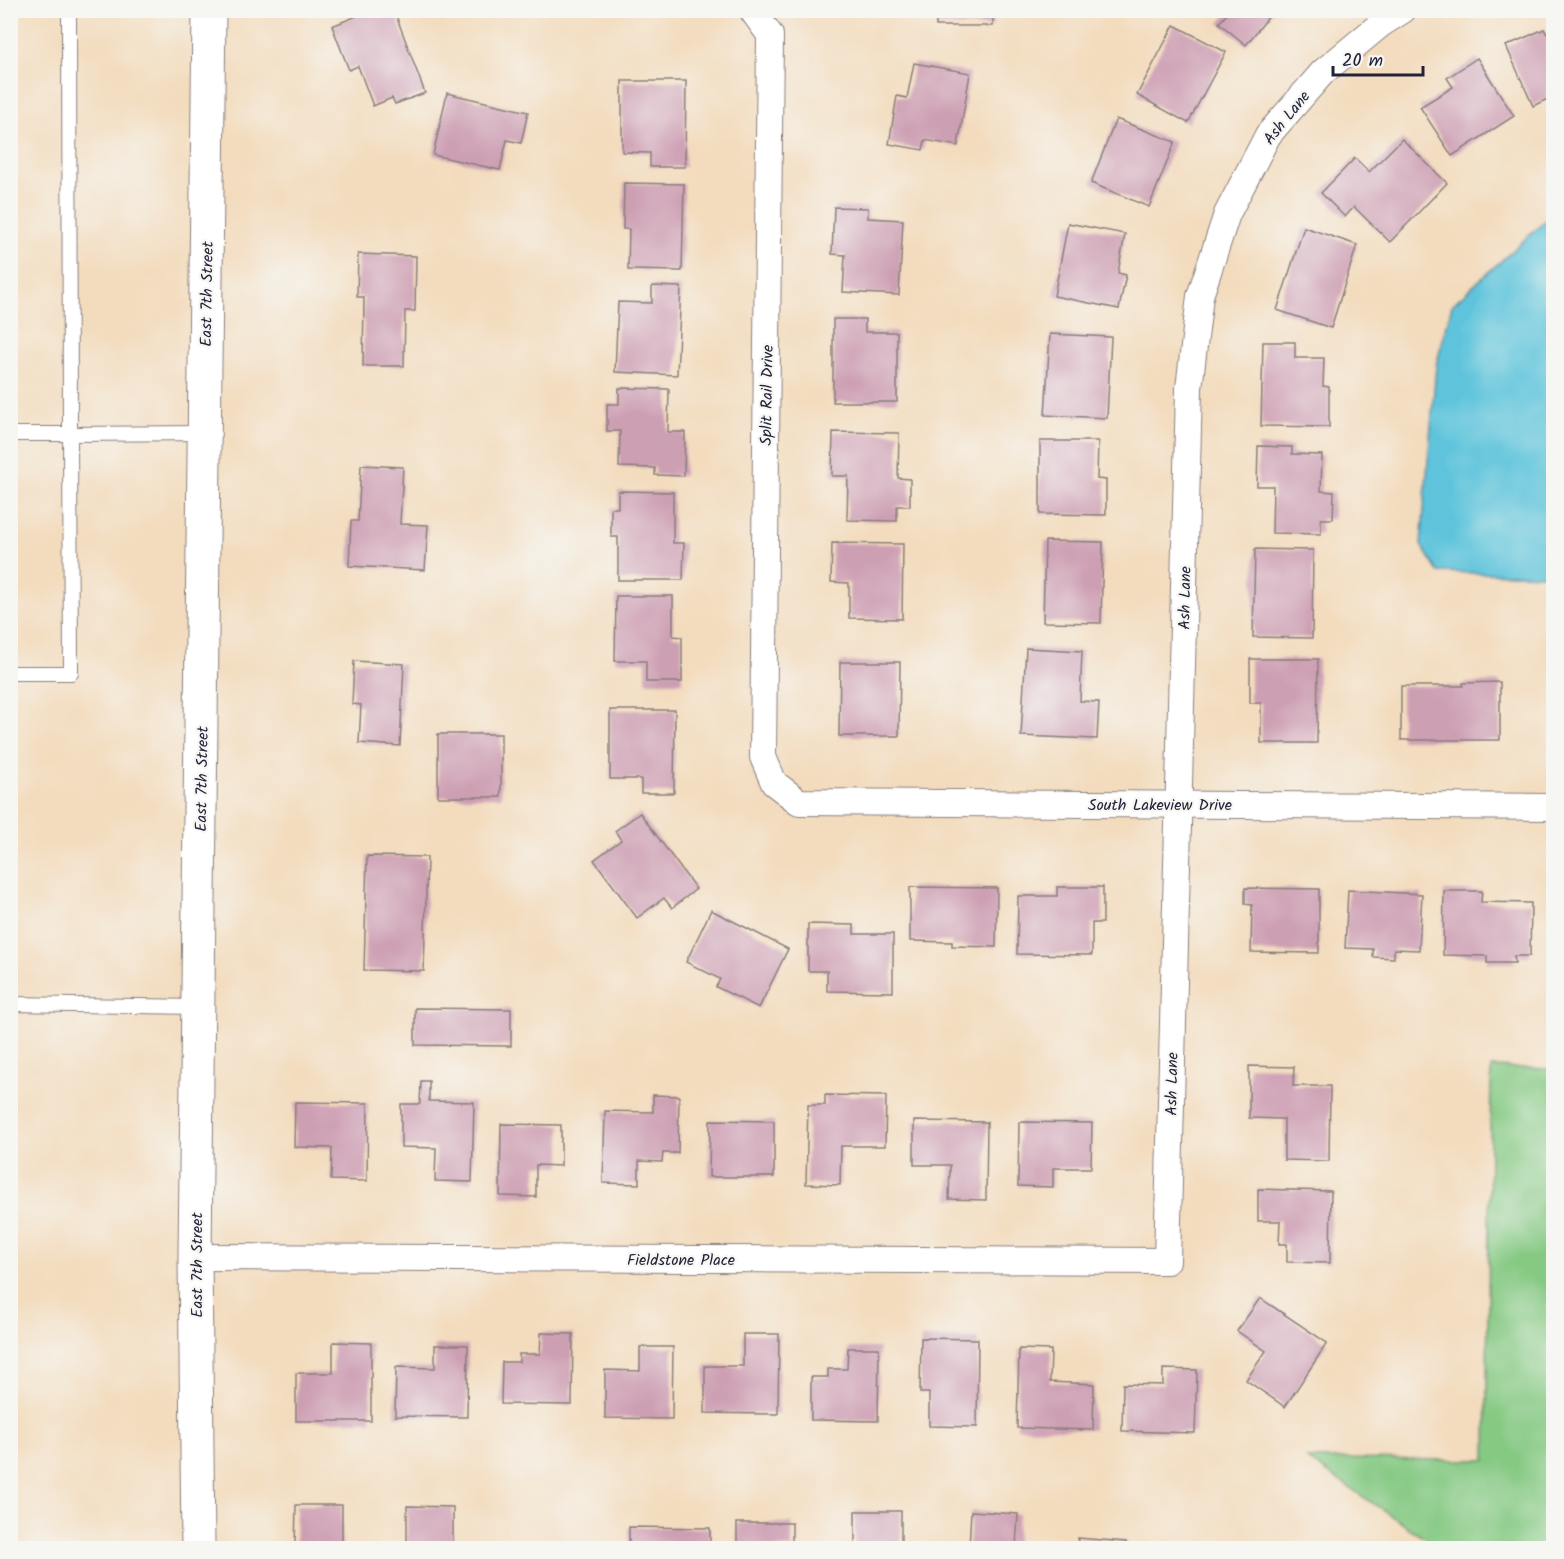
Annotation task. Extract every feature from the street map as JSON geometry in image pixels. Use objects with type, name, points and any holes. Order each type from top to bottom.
[{"type":"street","name":"East 7th Street","points":[[198,1548],[195,1257],[209,10]]},
{"type":"street","name":"Split Rail Drive","points":[[752,10],[770,35],[763,757],[774,783]]},
{"type":"street","name":"Ash Lane","points":[[1167,1261],[1189,388],[1200,296],[1227,214],[1268,135],[1323,72],[1381,24],[1402,10]]},
{"type":"street","name":"South Lakeview Drive","points":[[774,783],[799,802],[1554,807]]},
{"type":"street","name":"Fieldstone Place","points":[[195,1257],[1167,1261]]},
{"type":"lane","points":[[10,673],[71,673],[69,10]]},
{"type":"lane","points":[[10,434],[204,433]]},
{"type":"lane","points":[[10,1004],[198,1007]]},
{"type":"green space","points":[[1491,1067],[1553,1069],[1553,1548],[1439,1548],[1307,1459],[1486,1460]]},
{"type":"water","points":[[1553,214],[1553,575],[1438,572],[1421,545],[1436,366],[1452,305]]},
{"type":"building","points":[[372,10],[394,10],[425,93],[395,104],[392,98],[373,106],[358,66],[349,70],[332,26]]},
{"type":"building","points":[[936,10],[993,10],[993,26],[936,26]]},
{"type":"building","points":[[1223,10],[1274,10],[1246,45],[1219,23],[1227,14]]},
{"type":"building","points":[[1174,25],[1226,52],[1188,123],[1137,95]]},
{"type":"building","points":[[1544,29],[1547,34],[1554,31],[1554,96],[1533,106],[1506,46]]},
{"type":"building","points":[[1477,58],[1514,116],[1452,156],[1420,107],[1453,87],[1447,78]]},
{"type":"building","points":[[914,63],[970,73],[958,146],[925,140],[923,150],[889,144],[897,96],[907,98]]},
{"type":"building","points":[[622,81],[686,81],[685,167],[650,167],[650,153],[622,152]]},
{"type":"building","points":[[447,93],[528,112],[521,143],[507,140],[500,170],[433,155]]},
{"type":"building","points":[[1116,119],[1175,142],[1149,207],[1091,183]]},
{"type":"building","points":[[1402,139],[1447,183],[1390,242],[1354,207],[1345,217],[1321,193],[1355,158],[1369,172]]},
{"type":"building","points":[[624,183],[684,184],[682,271],[628,270],[629,229],[623,229]]},
{"type":"building","points":[[834,207],[868,208],[868,218],[903,220],[899,295],[843,292],[845,255],[832,254]]},
{"type":"building","points":[[1068,223],[1125,234],[1118,273],[1126,275],[1119,309],[1054,296]]},
{"type":"building","points":[[1304,227],[1357,245],[1331,328],[1277,310]]},
{"type":"building","points":[[358,254],[416,256],[415,311],[405,311],[404,366],[363,366],[364,297],[357,297]]},
{"type":"building","points":[[652,286],[681,287],[677,375],[615,372],[618,302],[652,303]]},
{"type":"building","points":[[833,319],[865,319],[865,332],[897,332],[897,402],[833,402]]},
{"type":"building","points":[[1050,334],[1111,337],[1107,418],[1045,415]]},
{"type":"building","points":[[1263,342],[1295,342],[1295,358],[1324,358],[1323,386],[1329,387],[1329,427],[1261,426]]},
{"type":"building","points":[[619,388],[669,389],[668,432],[685,432],[684,476],[655,475],[655,468],[619,467],[620,431],[607,431],[607,404],[619,404]]},
{"type":"building","points":[[833,432],[899,433],[898,478],[910,479],[910,506],[897,506],[897,521],[847,520],[848,476],[832,476]]},
{"type":"building","points":[[1040,441],[1098,441],[1097,479],[1106,480],[1106,515],[1040,514]]},
{"type":"building","points":[[1258,446],[1292,447],[1292,454],[1322,455],[1321,491],[1334,492],[1333,519],[1321,519],[1321,534],[1272,533],[1273,486],[1257,486]]},
{"type":"building","points":[[361,465],[403,467],[400,524],[428,525],[425,570],[349,566],[351,521],[358,521]]},
{"type":"building","points":[[618,491],[673,492],[673,543],[684,543],[683,580],[618,580],[618,537],[611,537],[611,508],[618,508]]},
{"type":"building","points":[[1045,541],[1103,542],[1101,623],[1043,622]]},
{"type":"building","points":[[832,543],[903,544],[902,619],[849,618],[849,583],[831,582]]},
{"type":"building","points":[[1255,549],[1313,550],[1312,638],[1253,637]]},
{"type":"building","points":[[616,596],[673,596],[673,636],[682,637],[682,682],[646,682],[646,661],[615,661]]},
{"type":"building","points":[[1026,648],[1082,651],[1080,701],[1099,702],[1097,739],[1021,736]]},
{"type":"building","points":[[1250,659],[1318,659],[1317,743],[1261,743],[1261,703],[1250,703]]},
{"type":"building","points":[[354,661],[404,664],[400,746],[359,743],[361,705],[352,704]]},
{"type":"building","points":[[840,662],[900,662],[899,736],[839,736]]},
{"type":"building","points":[[1500,682],[1500,740],[1401,740],[1401,686],[1463,686],[1463,683]]},
{"type":"building","points":[[610,710],[675,710],[674,793],[641,793],[641,779],[610,779]]},
{"type":"building","points":[[438,734],[501,734],[501,797],[438,797]]},
{"type":"building","points":[[640,813],[696,889],[672,908],[664,898],[637,918],[594,860],[621,840],[615,831]]},
{"type":"building","points":[[367,856],[427,857],[424,971],[364,970]]},
{"type":"building","points":[[910,887],[997,888],[996,947],[952,946],[952,942],[910,941]]},
{"type":"building","points":[[1057,887],[1103,887],[1103,923],[1092,923],[1092,955],[1017,954],[1018,896],[1057,896]]},
{"type":"building","points":[[1245,888],[1319,889],[1319,953],[1251,952],[1252,905],[1245,904]]},
{"type":"building","points":[[1348,890],[1422,894],[1419,950],[1394,949],[1394,958],[1373,957],[1373,949],[1345,948]]},
{"type":"building","points":[[1444,891],[1482,891],[1481,902],[1531,903],[1530,956],[1514,956],[1515,963],[1487,963],[1487,956],[1443,955]]},
{"type":"building","points":[[711,910],[788,949],[759,1008],[716,987],[720,979],[686,962]]},
{"type":"building","points":[[808,924],[854,925],[854,934],[893,934],[893,992],[827,991],[827,971],[808,971]]},
{"type":"building","points":[[415,1008],[511,1009],[511,1046],[415,1045]]},
{"type":"building","points":[[1249,1066],[1294,1067],[1293,1086],[1330,1086],[1329,1161],[1284,1160],[1284,1119],[1249,1118]]},
{"type":"building","points":[[421,1081],[429,1081],[429,1101],[474,1102],[472,1182],[435,1181],[436,1148],[401,1147],[401,1104],[420,1104]]},
{"type":"building","points":[[653,1095],[679,1096],[678,1153],[663,1153],[662,1162],[639,1161],[639,1184],[603,1183],[605,1111],[653,1112]]},
{"type":"building","points":[[825,1095],[886,1096],[885,1146],[841,1146],[840,1185],[806,1184],[808,1105],[825,1105]]},
{"type":"building","points":[[295,1102],[368,1103],[367,1181],[331,1180],[332,1148],[294,1147]]},
{"type":"building","points":[[710,1120],[774,1121],[774,1177],[709,1177]]},
{"type":"building","points":[[914,1121],[987,1122],[986,1200],[949,1199],[950,1165],[914,1165]]},
{"type":"building","points":[[1019,1122],[1092,1123],[1091,1168],[1053,1168],[1053,1187],[1018,1186]]},
{"type":"building","points":[[501,1124],[561,1125],[561,1166],[536,1165],[536,1197],[500,1196]]},
{"type":"building","points":[[1258,1189],[1331,1191],[1330,1263],[1287,1262],[1287,1244],[1279,1244],[1280,1221],[1258,1221]]},
{"type":"building","points":[[1260,1298],[1327,1343],[1285,1407],[1246,1380],[1266,1351],[1237,1331]]},
{"type":"building","points":[[541,1333],[573,1334],[572,1405],[501,1404],[502,1362],[519,1362],[519,1354],[540,1354]]},
{"type":"building","points":[[743,1334],[779,1334],[778,1414],[705,1413],[705,1366],[743,1366]]},
{"type":"building","points":[[921,1338],[978,1339],[977,1427],[929,1426],[929,1393],[920,1393]]},
{"type":"building","points":[[333,1342],[371,1343],[371,1421],[296,1421],[296,1373],[333,1373]]},
{"type":"building","points":[[435,1345],[468,1345],[467,1417],[395,1416],[396,1367],[435,1368]]},
{"type":"building","points":[[640,1347],[673,1347],[672,1419],[605,1418],[605,1370],[640,1371]]},
{"type":"building","points":[[848,1348],[879,1348],[878,1421],[811,1420],[811,1377],[828,1377],[828,1369],[847,1369]]},
{"type":"building","points":[[1019,1349],[1051,1350],[1050,1382],[1094,1384],[1093,1430],[1017,1428]]},
{"type":"building","points":[[1163,1369],[1197,1370],[1195,1433],[1122,1431],[1123,1384],[1163,1385]]},
{"type":"building","points":[[296,1505],[342,1505],[342,1548],[295,1548]]},
{"type":"building","points":[[407,1506],[453,1507],[453,1548],[407,1548]]},
{"type":"building","points":[[855,1511],[901,1511],[901,1548],[855,1548]]},
{"type":"building","points":[[971,1511],[1018,1514],[1016,1548],[969,1548]]},
{"type":"building","points":[[737,1523],[792,1523],[792,1548],[737,1548]]},
{"type":"building","points":[[629,1527],[710,1528],[710,1548],[629,1548]]},
{"type":"building","points":[[1078,1538],[1126,1542],[1125,1548],[1077,1548]]}]
